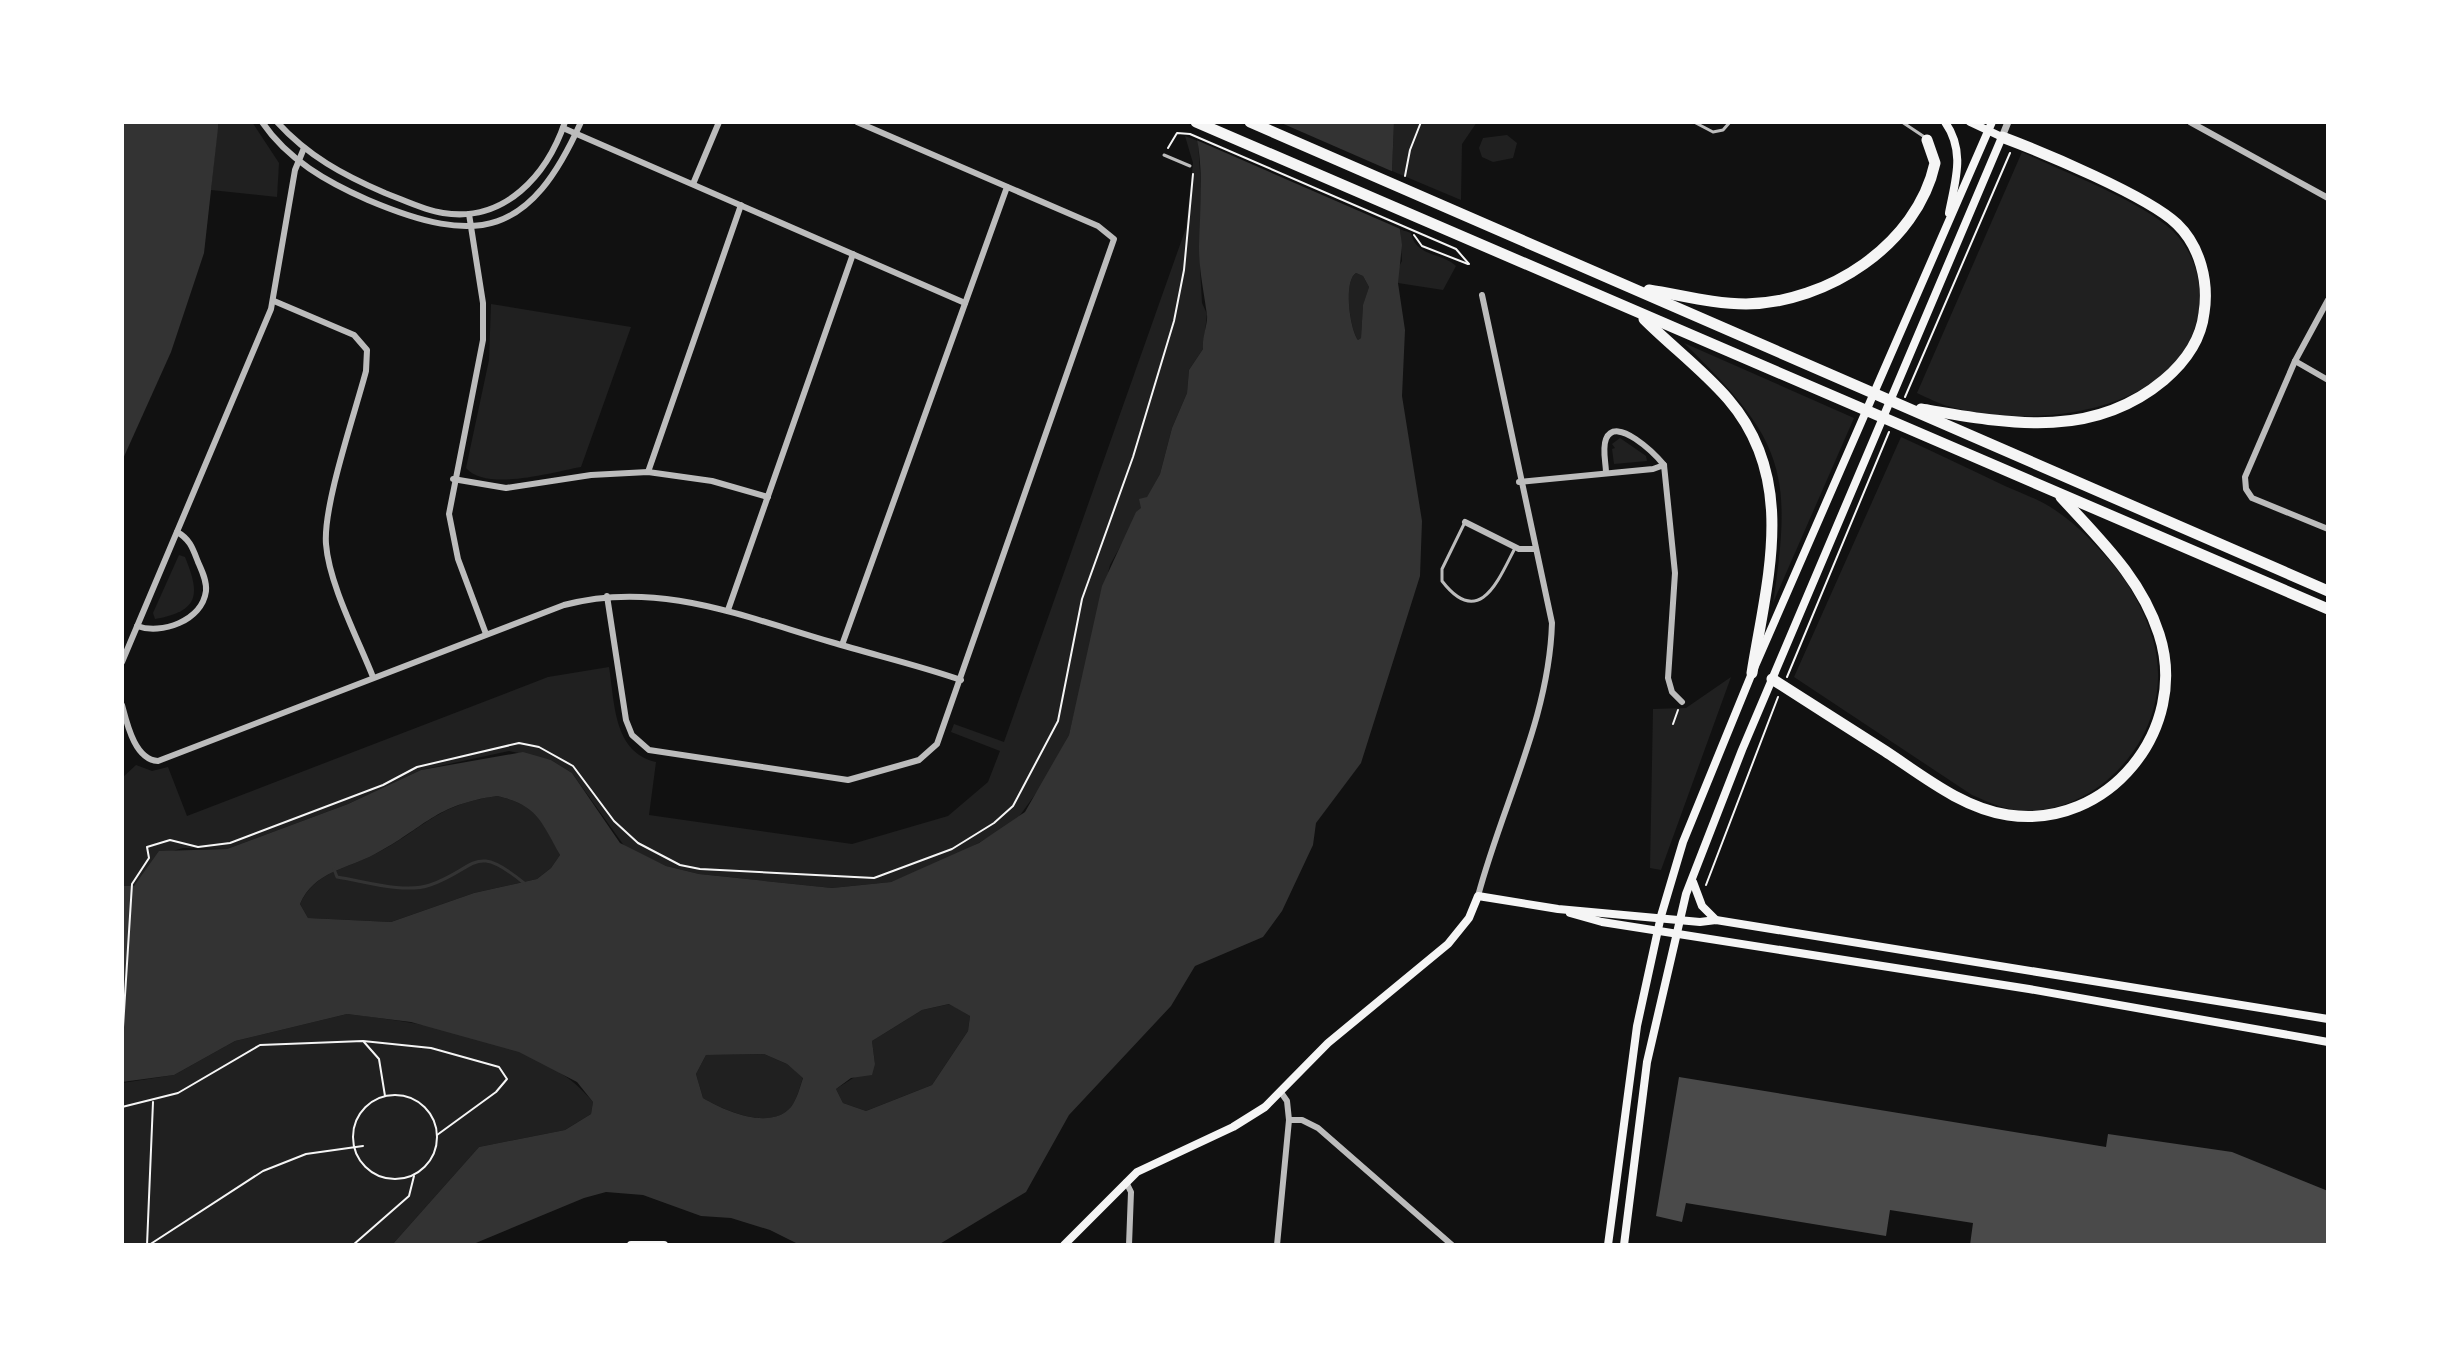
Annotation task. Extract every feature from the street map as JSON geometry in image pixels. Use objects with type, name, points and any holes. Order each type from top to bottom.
[{"type":"highway","points":[[1196,122],[2328,609]]},
{"type":"highway","points":[[1250,122],[2328,591]]},
{"type":"highway","points":[[1909,407],[2026,425],[2093,417],[2121,407],[2161,382],[2182,362],[2201,329],[2206,300],[2202,270],[2190,240],[2177,224],[2136,198],[2002,137]]},
{"type":"highway","points":[[1630,286],[1747,304],[1790,297],[1840,279],[1885,247],[1917,206],[1935,163],[1927,140]]},
{"type":"highway","points":[[1638,313],[1735,407],[1753,436],[1766,470],[1773,513],[1772,557],[1752,673]]},
{"type":"highway","points":[[1772,679],[1951,794],[1989,811],[2020,816],[2049,815],[2079,806],[2107,790],[2135,764],[2155,730],[2166,690],[2164,653],[2153,616],[2132,579],[2112,551],[2058,494]]},
{"type":"main road","points":[[1945,122],[1953,137],[1958,159],[1946,227]]},
{"type":"main road","points":[[1970,122],[2002,137]]},
{"type":"main road","points":[[1608,1245],[1631,1059],[1661,916],[1696,808],[1993,122],[2002,137]]},
{"type":"main road","points":[[1624,1245],[1647,1062],[1679,918],[1726,788],[2002,137]]},
{"type":"main road","points":[[1693,881],[1699,903],[1716,920]]},
{"type":"main road","points":[[1064,1245],[1126,1182],[1155,1162],[1248,1119],[1328,1043],[1448,944],[1472,915],[1478,896],[1558,909],[1716,920],[2328,1019]]},
{"type":"main road","points":[[1558,909],[1602,922],[2328,1042]]},
{"type":"main road","points":[[631,1245],[664,1245]]},
{"type":"street","points":[[262,122],[297,160],[330,182],[412,218],[438,226],[472,227],[502,219],[534,198],[556,173],[581,122]]},
{"type":"street","points":[[277,122],[304,148],[343,174],[410,203],[446,214],[469,214],[500,205],[530,185],[549,160],[564,125],[576,134],[965,303]]},
{"type":"street","points":[[693,184],[719,122]]},
{"type":"street","points":[[607,596],[629,728],[642,746],[657,752],[831,779],[855,779],[912,762],[932,751],[941,735],[1114,248],[1112,236],[857,122]]},
{"type":"street","points":[[2002,137],[2008,122]]},
{"type":"street","points":[[2190,122],[2328,198]]},
{"type":"street","points":[[122,662],[274,301],[297,160],[304,148]]},
{"type":"street","points":[[842,645],[1007,187]]},
{"type":"street","points":[[648,472],[741,205]]},
{"type":"street","points":[[469,214],[483,303],[483,340],[449,506],[451,534],[486,634]]},
{"type":"street","points":[[728,610],[853,254]]},
{"type":"street","points":[[1478,896],[1525,759],[1550,656],[1551,617],[1519,482],[1482,295]]},
{"type":"street","points":[[2328,300],[2295,361],[2245,477],[2246,489],[2252,498],[2328,529]]},
{"type":"street","points":[[274,301],[354,335],[367,350],[366,371],[328,520],[326,546],[373,677]]},
{"type":"street","points":[[2295,361],[2328,380]]},
{"type":"street","points":[[1606,473],[1605,442],[1609,434],[1618,431],[1628,434],[1664,465],[1675,573],[1668,678],[1674,695],[1682,702]]},
{"type":"street","points":[[1519,482],[1653,469],[1664,465]]},
{"type":"street","points":[[453,479],[506,488],[610,473],[648,472],[712,481],[768,497]]},
{"type":"street","points":[[1465,522],[1515,548],[1534,549]]},
{"type":"street","points":[[137,626],[160,629],[192,616],[202,603],[206,587],[203,574],[189,541],[177,532]]},
{"type":"street","points":[[122,705],[141,754],[149,760],[163,759],[564,605],[607,596],[658,596],[728,610],[961,680]]},
{"type":"street","points":[[1277,1245],[1289,1120],[1287,1101],[1280,1091]]},
{"type":"street","points":[[1289,1120],[1302,1120],[1318,1128],[1452,1245]]},
{"type":"street","points":[[1126,1182],[1131,1192],[1129,1245]]},
{"type":"lane","points":[[1694,122],[1713,132],[1723,130],[1730,122]]},
{"type":"lane","points":[[1902,122],[1927,140]]},
{"type":"lane","points":[[1165,153],[1190,166]]},
{"type":"lane","points":[[1465,522],[1442,569],[1442,581],[1449,590],[1469,600],[1480,601],[1492,593],[1515,548]]},
{"type":"path","points":[[1405,176],[1410,150],[1421,122]]},
{"type":"path","points":[[1165,153],[1177,133],[1190,134],[1459,250],[1469,264],[1422,246],[1414,233]]},
{"type":"path","points":[[1913,378],[2009,155]]},
{"type":"path","points":[[122,1043],[132,884],[149,858],[147,847],[173,840],[198,847],[220,846],[383,785],[417,767],[519,743],[540,747],[573,766],[623,831],[650,851],[689,868],[874,878],[931,858],[976,836],[1013,806],[1058,721],[1082,599],[1133,457],[1174,321],[1184,270],[1193,177],[1190,166]]},
{"type":"path","points":[[1789,673],[1884,445]]},
{"type":"path","points":[[1704,892],[1737,797],[1778,697]]},
{"type":"path","points":[[1673,724],[1682,702]]},
{"type":"path","points":[[363,1041],[379,1059],[385,1096]]},
{"type":"path","points":[[122,1107],[178,1093],[260,1045],[363,1041],[431,1048],[499,1067],[507,1079],[496,1092],[437,1135]]},
{"type":"path","points":[[353,1245],[409,1196],[414,1175],[434,1153],[437,1135],[434,1121],[415,1100],[385,1096],[372,1101],[356,1119],[354,1150],[362,1164],[382,1178],[414,1175]]},
{"type":"path","points":[[148,1245],[153,1101]]},
{"type":"path","points":[[148,1245],[263,1171],[306,1154],[354,1150],[363,1146]]},
{"type":"shaded area","points":[[122,122],[218,122],[218,128],[204,253],[171,352],[122,461]]},
{"type":"shaded area","points":[[218,122],[252,122],[279,163],[277,197],[211,190]]},
{"type":"shaded area","points":[[1193,122],[1394,122],[1392,171],[1402,245],[1398,283],[1405,330],[1402,396],[1422,521],[1420,576],[1361,763],[1316,823],[1313,845],[1282,911],[1263,937],[1195,966],[1171,1006],[1069,1115],[1026,1192],[938,1245],[800,1245],[770,1230],[731,1218],[701,1216],[643,1195],[606,1192],[584,1198],[471,1245],[392,1245],[479,1147],[565,1130],[591,1114],[593,1102],[577,1082],[519,1052],[411,1022],[347,1014],[235,1041],[174,1075],[122,1082],[122,886],[134,886],[159,851],[227,849],[348,804],[421,770],[523,752],[551,760],[572,773],[620,843],[666,866],[699,874],[832,888],[891,882],[979,843],[1025,812],[1069,735],[1102,586],[1136,512],[1141,508],[1139,499],[1147,497],[1160,474],[1172,428],[1187,393],[1189,370],[1203,349],[1207,315],[1199,256],[1201,184]],"holes":[[[1356,273],[1363,276],[1369,287],[1363,305],[1361,338],[1358,340],[1349,306],[1352,278]],[[497,796],[530,810],[560,855],[551,868],[537,879],[474,893],[391,922],[308,918],[300,904],[314,884],[375,854],[444,811]],[[949,1004],[970,1016],[968,1031],[932,1085],[866,1111],[843,1103],[836,1089],[851,1078],[872,1075],[875,1064],[872,1041],[922,1010]],[[764,1054],[787,1064],[803,1078],[795,1100],[782,1114],[771,1118],[735,1113],[712,1103],[703,1098],[696,1074],[706,1055]]]},
{"type":"shaded area","points":[[1394,122],[1477,122],[1462,144],[1461,200],[1392,171]]},
{"type":"shaded area","points":[[1507,135],[1517,143],[1513,158],[1493,162],[1482,157],[1479,148],[1483,138]]},
{"type":"shaded area","points":[[1185,136],[1198,141],[1202,204],[1200,268],[1202,303],[1207,314],[1203,349],[1189,370],[1187,393],[1172,428],[1160,474],[1110,565],[1069,735],[1042,785],[1015,822],[961,853],[891,882],[832,888],[699,874],[666,866],[625,847],[572,773],[551,760],[509,751],[421,770],[348,804],[227,849],[183,848],[166,853],[134,886],[122,886],[122,778],[136,765],[152,771],[168,767],[187,816],[548,677],[609,667],[615,710],[624,737],[642,757],[656,762],[649,815],[852,844],[948,816],[988,782],[1000,751],[951,732],[954,724],[1004,742],[1186,228],[1193,163]]},
{"type":"shaded area","points":[[2022,152],[2101,188],[2159,220],[2180,239],[2198,277],[2199,309],[2188,344],[2166,372],[2136,392],[2100,406],[2062,414],[1985,414],[1938,403],[1917,393]]},
{"type":"shaded area","points":[[1400,229],[1411,233],[1423,250],[1456,266],[1443,290],[1398,283],[1397,270],[1402,261]]},
{"type":"shaded area","points":[[1356,273],[1363,276],[1369,287],[1363,306],[1361,338],[1358,340],[1349,305],[1350,285]]},
{"type":"shaded area","points":[[491,304],[631,327],[581,467],[504,480],[476,475],[466,468],[489,360]]},
{"type":"shaded area","points":[[1684,343],[1854,418],[1773,603],[1782,518],[1780,486],[1773,458],[1760,431],[1742,405]]},
{"type":"shaded area","points":[[1901,437],[2049,506],[2087,537],[2116,568],[2139,604],[2155,645],[2158,674],[2156,700],[2136,747],[2121,767],[2102,785],[2080,798],[2056,807],[2030,811],[1986,801],[1972,795],[1794,677]]},
{"type":"shaded area","points":[[1620,438],[1646,456],[1647,461],[1614,464],[1612,449],[1615,448],[1612,444]]},
{"type":"shaded area","points":[[179,555],[185,557],[190,570],[194,591],[192,599],[181,611],[155,619],[153,613]]},
{"type":"shaded area","points":[[1731,677],[1661,870],[1650,868],[1653,709],[1686,708]]},
{"type":"shaded area","points":[[497,796],[521,804],[537,816],[560,855],[551,868],[537,879],[474,893],[391,922],[308,918],[300,904],[306,893],[323,878],[375,854],[444,811]]},
{"type":"shaded area","points":[[950,1004],[970,1016],[968,1031],[932,1085],[866,1111],[843,1103],[836,1089],[875,1064],[872,1041],[922,1010]]},
{"type":"shaded area","points":[[347,1014],[445,1029],[513,1049],[571,1080],[593,1102],[591,1114],[565,1130],[479,1147],[392,1245],[122,1245],[122,1083],[174,1075],[235,1041]]},
{"type":"shaded area","points":[[764,1054],[787,1064],[803,1077],[793,1104],[782,1114],[772,1118],[748,1116],[703,1098],[696,1074],[706,1055]]},
{"type":"pier","points":[[1189,122],[1279,122],[1396,173],[1405,231],[1194,139]]},
{"type":"building","points":[[1679,1077],[2106,1147],[2108,1134],[2232,1152],[2328,1191],[2328,1245],[1970,1245],[1973,1223],[1890,1210],[1886,1236],[1686,1203],[1682,1222],[1656,1216]]},
{"type":"waterway","points":[[334,869],[337,877],[408,888],[430,885],[484,861],[507,870],[524,883]]}]
